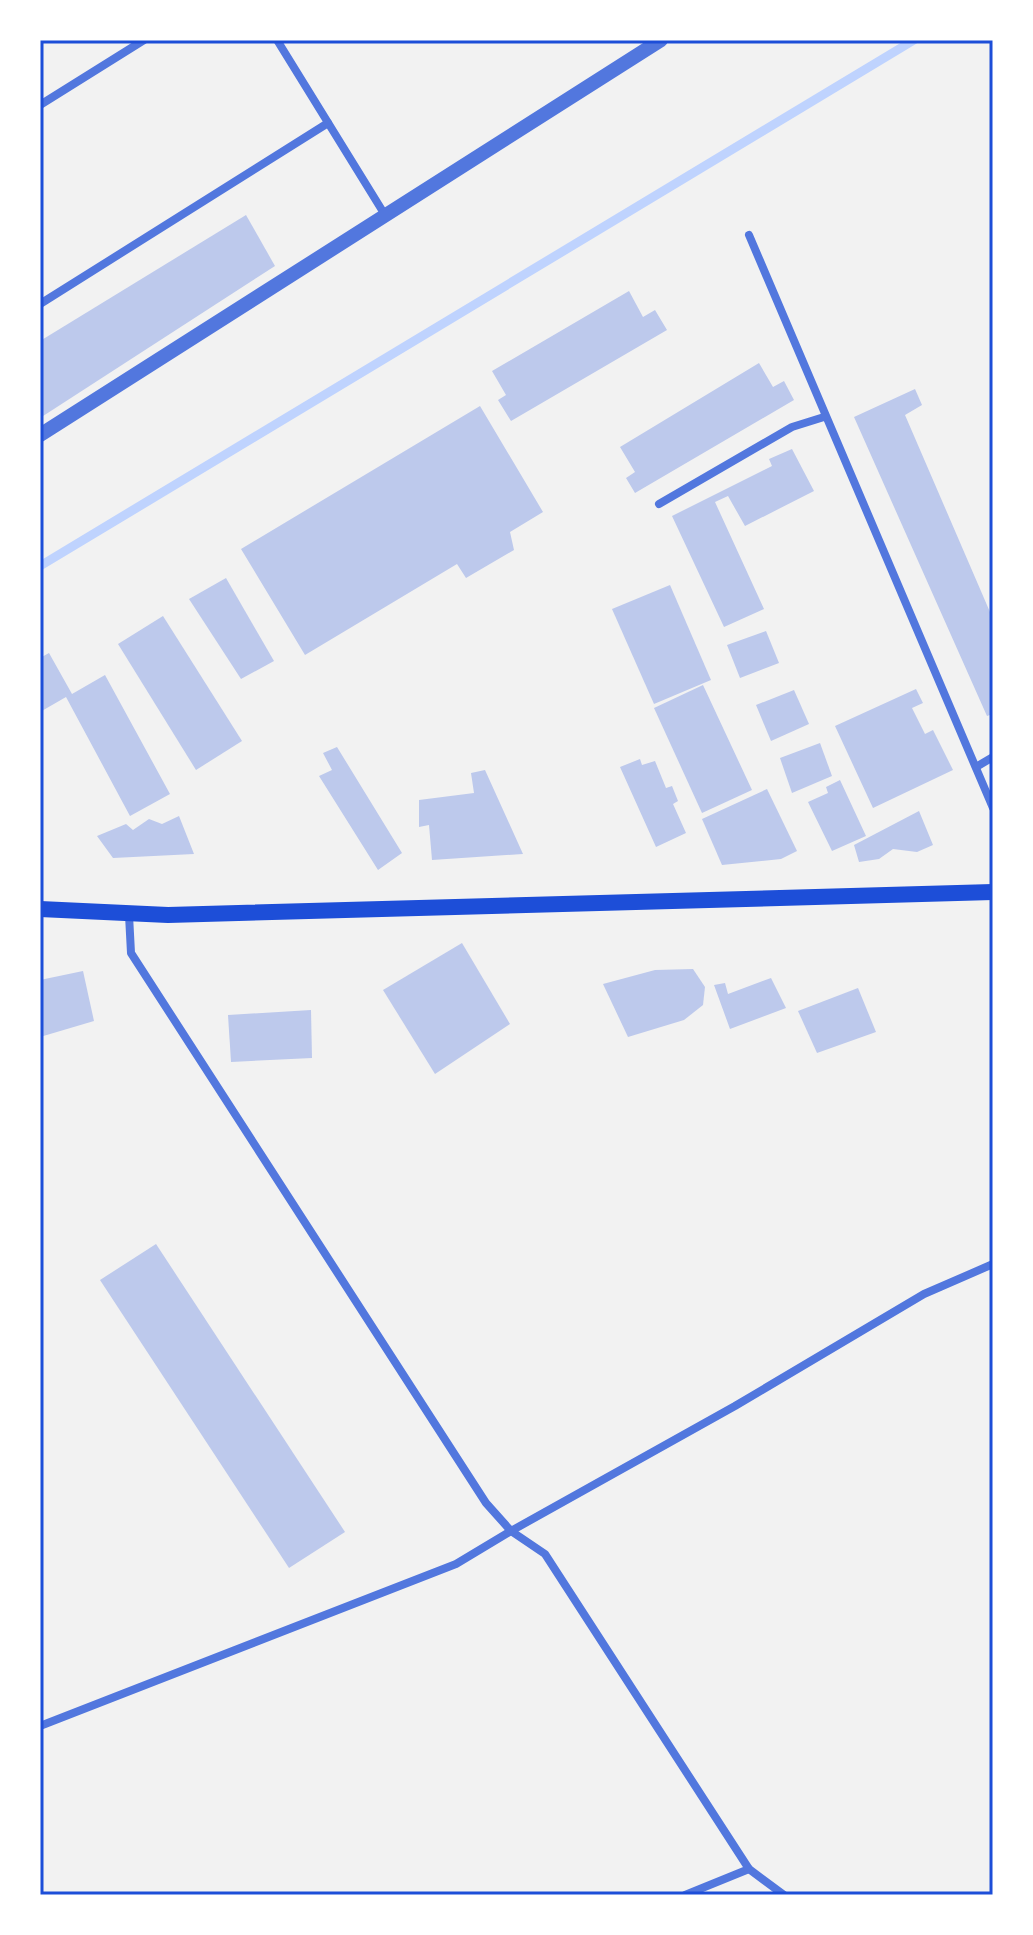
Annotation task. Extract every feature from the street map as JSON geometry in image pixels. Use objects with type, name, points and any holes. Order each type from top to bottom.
[{"type":"main road","points":[[40,909],[129,915],[993,892]]},
{"type":"street","points":[[40,105],[144,40]]},
{"type":"street","points":[[277,40],[385,215]]},
{"type":"street","points":[[40,435],[656,42]]},
{"type":"street","points":[[40,304],[328,123]]},
{"type":"street","points":[[749,235],[993,808]]},
{"type":"street","points":[[659,504],[792,427],[824,417]]},
{"type":"street","points":[[976,767],[993,757]]},
{"type":"street","points":[[129,915],[131,953],[486,1503],[511,1531],[545,1554],[749,1869],[784,1895]]},
{"type":"street","points":[[40,1726],[456,1564],[735,1406],[924,1294],[993,1264]]},
{"type":"street","points":[[685,1895],[749,1869]]},
{"type":"building","points":[[246,215],[275,266],[40,418],[40,341]]},
{"type":"building","points":[[629,291],[643,317],[655,310],[667,330],[511,421],[498,400],[506,395],[492,371]]},
{"type":"building","points":[[759,363],[773,387],[784,381],[794,400],[635,493],[626,478],[635,472],[620,447]]},
{"type":"building","points":[[915,389],[922,405],[905,415],[993,619],[993,714],[987,716],[854,417]]},
{"type":"building","points":[[480,406],[543,512],[510,532],[514,550],[466,578],[457,564],[305,655],[241,549]]},
{"type":"building","points":[[792,449],[814,491],[745,526],[728,496],[715,502],[764,609],[724,627],[672,516],[772,466],[769,459]]},
{"type":"building","points":[[226,578],[274,661],[241,679],[189,599]]},
{"type":"building","points":[[670,585],[711,680],[654,704],[612,609]]},
{"type":"building","points":[[163,616],[242,741],[196,770],[118,644]]},
{"type":"building","points":[[766,631],[779,663],[740,678],[727,645]]},
{"type":"building","points":[[49,653],[72,694],[105,675],[170,794],[130,816],[66,697],[40,712],[40,658]]},
{"type":"building","points":[[703,685],[752,790],[702,813],[654,708]]},
{"type":"building","points":[[916,689],[923,703],[912,708],[925,734],[933,730],[953,770],[873,808],[835,726]]},
{"type":"building","points":[[794,690],[809,724],[771,741],[756,705]]},
{"type":"building","points":[[820,743],[832,776],[792,793],[780,758]]},
{"type":"building","points":[[337,747],[402,853],[378,870],[319,776],[332,770],[323,753]]},
{"type":"building","points":[[640,759],[642,765],[655,761],[666,788],[672,786],[678,801],[673,804],[686,833],[656,847],[620,767]]},
{"type":"building","points":[[485,770],[523,854],[432,860],[429,825],[419,827],[419,800],[474,793],[471,773]]},
{"type":"building","points":[[840,780],[866,836],[832,851],[808,802],[828,793],[826,787]]},
{"type":"building","points":[[767,789],[797,851],[781,859],[722,865],[702,819]]},
{"type":"building","points":[[919,811],[933,845],[917,852],[893,849],[879,859],[859,862],[854,845]]},
{"type":"building","points":[[179,816],[194,854],[113,858],[97,836],[126,824],[133,830],[149,819],[162,824]]},
{"type":"building","points":[[462,943],[510,1024],[435,1074],[383,990]]},
{"type":"building","points":[[693,969],[705,987],[703,1005],[684,1020],[628,1037],[603,984],[655,970]]},
{"type":"building","points":[[83,971],[94,1021],[40,1037],[40,980]]},
{"type":"building","points":[[771,978],[786,1008],[730,1029],[714,985],[725,983],[728,994]]},
{"type":"building","points":[[858,988],[876,1032],[817,1053],[798,1011]]},
{"type":"building","points":[[311,1010],[312,1058],[231,1062],[228,1015]]},
{"type":"building","points":[[156,1244],[345,1532],[289,1568],[100,1280]]},
{"type":"waterway","points":[[40,566],[914,40]]}]
